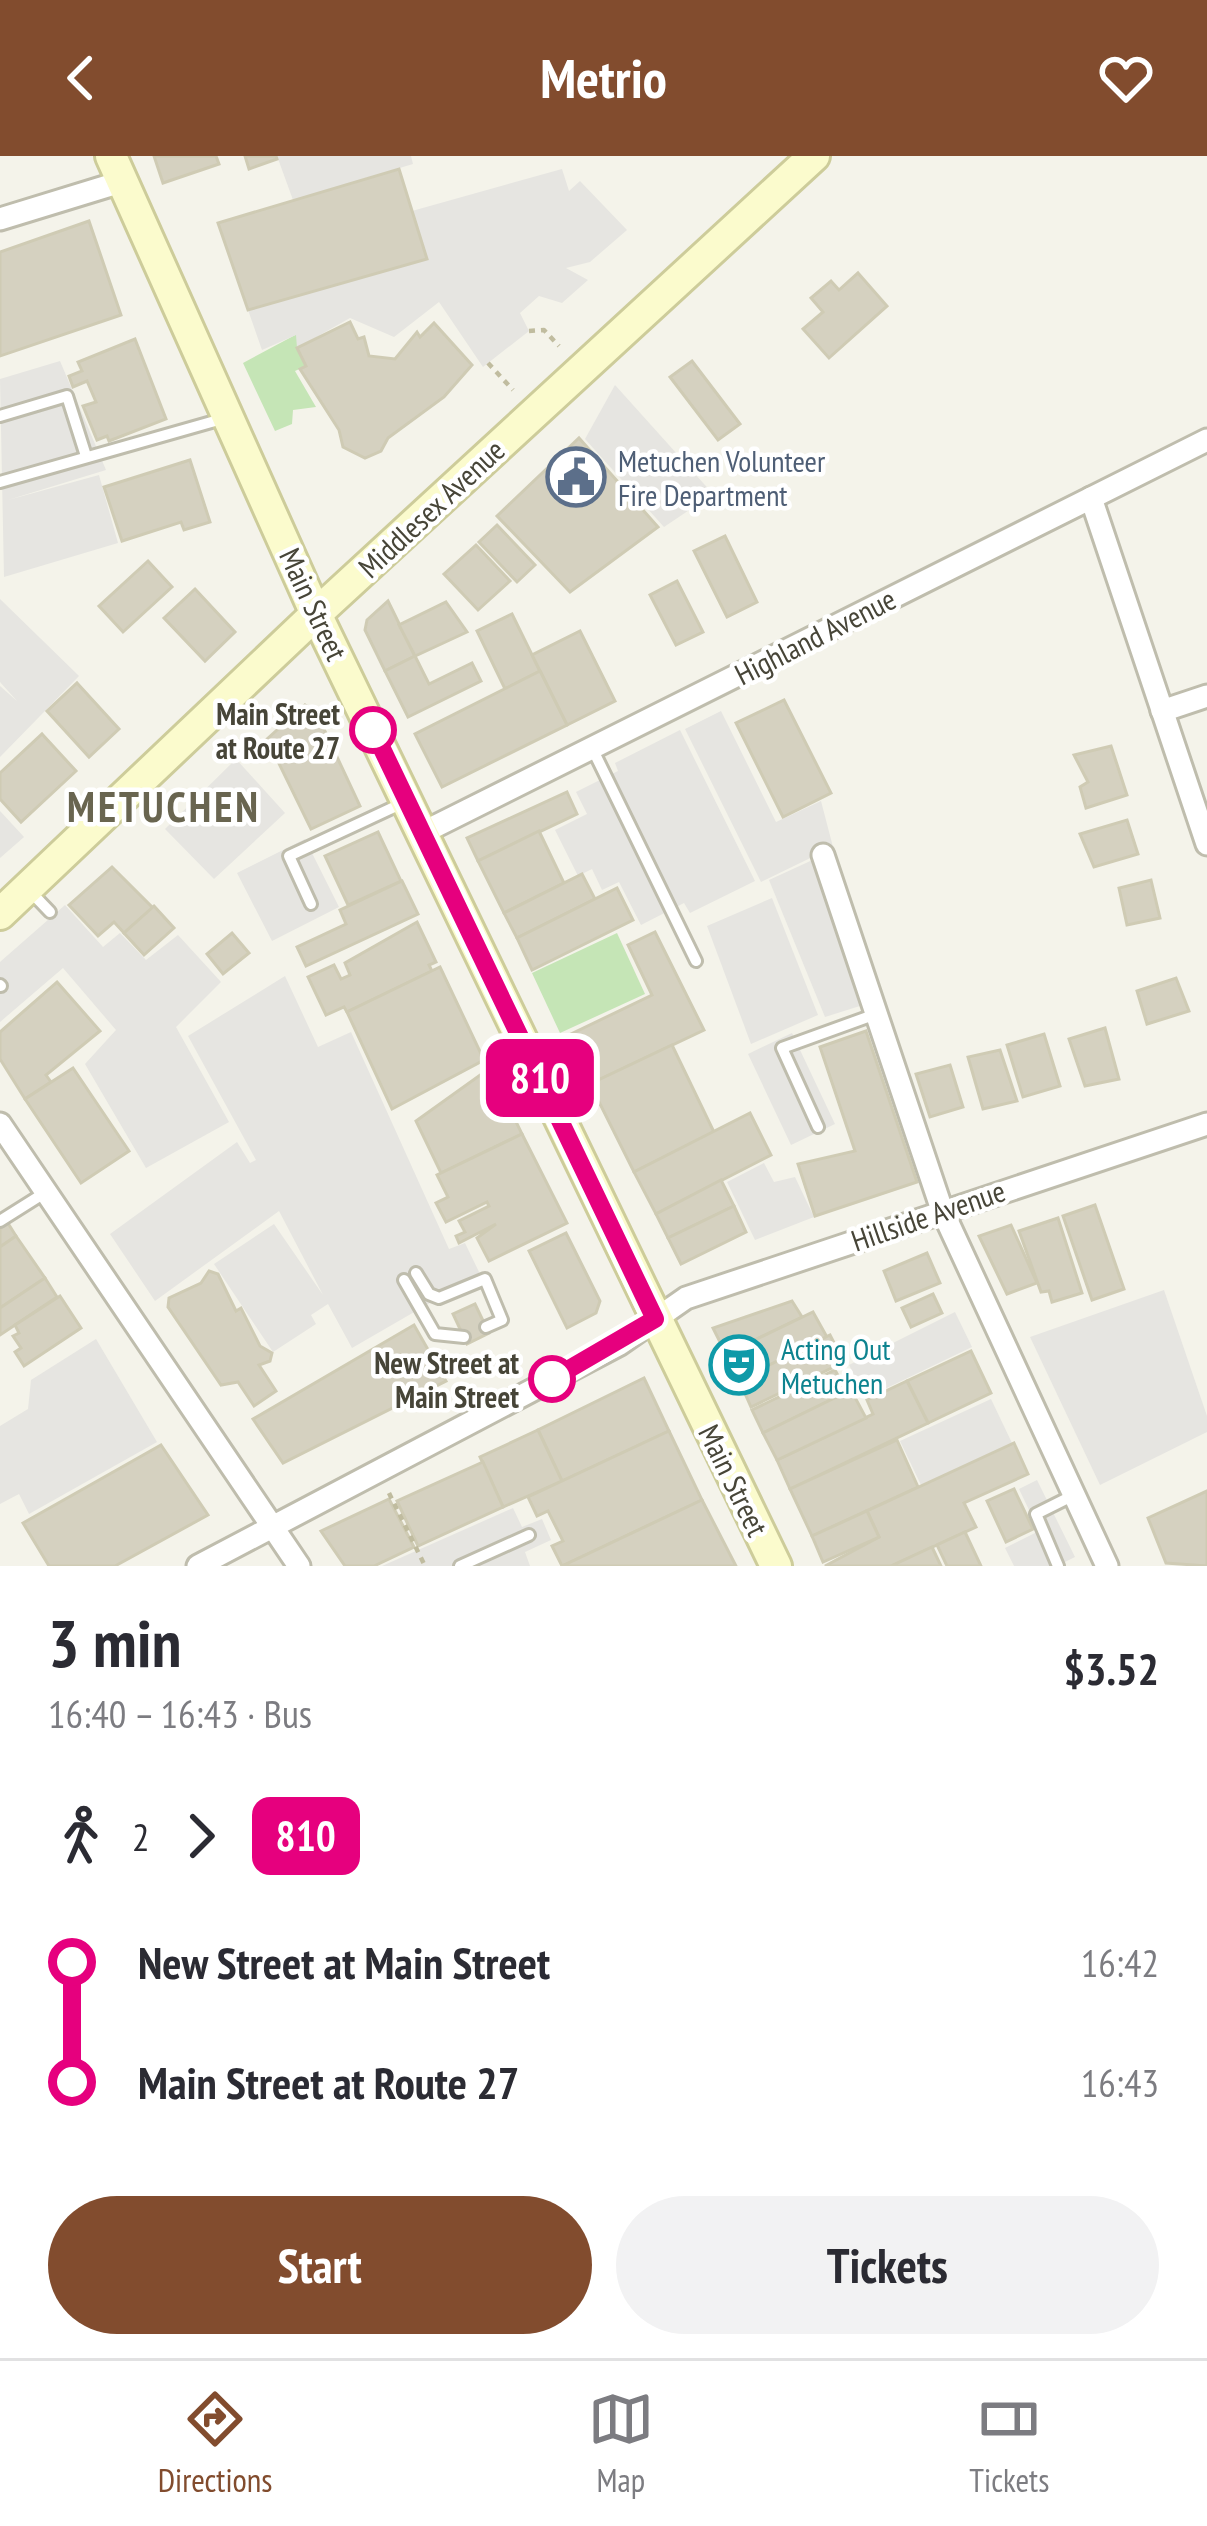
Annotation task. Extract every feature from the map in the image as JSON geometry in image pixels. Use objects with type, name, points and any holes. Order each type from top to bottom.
[{"type":"main road","name":"Middlesex Avenue","points":[[0,914],[316,614],[814,156]]},
{"type":"main road","name":"Main Street","points":[[117,168],[316,614],[776,1566]]},
{"type":"street","points":[[0,219],[117,168]]},
{"type":"street","name":"Highland Avenue","points":[[424,832],[1207,440]]},
{"type":"street","points":[[1091,498],[1207,844]]},
{"type":"street","points":[[1162,711],[1207,696]]},
{"type":"street","points":[[823,855],[942,1210],[1107,1566]]},
{"type":"street","points":[[0,1124],[298,1566]]},
{"type":"street","name":"Hillside Avenue","points":[[198,1566],[620,1343],[686,1298],[1207,1124]]},
{"type":"lane","points":[[0,416],[68,396],[86,456]]},
{"type":"lane","points":[[0,482],[229,417]]},
{"type":"lane","points":[[592,748],[696,961]]},
{"type":"lane","points":[[311,904],[289,856],[408,800]]},
{"type":"lane","points":[[27,888],[50,912]]},
{"type":"lane","points":[[818,1127],[782,1048],[876,1014]]},
{"type":"lane","points":[[0,1221],[46,1192]]},
{"type":"lane","points":[[416,1273],[429,1294],[439,1298],[485,1279],[502,1320],[486,1327]]},
{"type":"lane","points":[[404,1280],[434,1334],[464,1337]]},
{"type":"lane","points":[[1058,1566],[1036,1514],[1074,1495]]},
{"type":"lane","points":[[460,1566],[529,1535]]},
{"type":"path","points":[[529,332],[544,330],[559,346]]},
{"type":"path","points":[[488,363],[512,389]]},
{"type":"path","points":[[389,1493],[425,1566]]},
{"type":"green space","points":[[297,334],[306,366],[295,371],[316,407],[293,410],[292,424],[275,431],[243,363]]},
{"type":"green space","points":[[617,933],[645,994],[560,1033],[532,973]]},
{"type":"shaded area","points":[[277,156],[411,156],[413,164],[293,200]]},
{"type":"shaded area","points":[[562,169],[569,191],[580,181],[627,230],[590,262],[566,268],[588,280],[562,303],[539,296],[520,313],[529,331],[483,367],[439,302],[394,337],[350,318],[297,348],[296,335],[262,350],[248,310],[427,259],[412,211]]},
{"type":"shaded area","points":[[60,361],[106,470],[8,500],[99,475],[118,543],[4,577],[0,379]]},
{"type":"shaded area","points":[[615,385],[713,494],[664,527],[585,439]]},
{"type":"shaded area","points":[[0,599],[79,676],[0,757],[0,686],[17,701],[0,682]]},
{"type":"shaded area","points":[[721,711],[776,822],[821,801],[833,847],[761,882],[685,729]]},
{"type":"shaded area","points":[[680,730],[755,881],[690,913],[684,903],[641,925],[619,882],[602,890],[592,869],[578,876],[555,830],[587,814],[576,792],[618,771],[615,763]]},
{"type":"shaded area","points":[[236,759],[285,813],[214,879],[165,829]]},
{"type":"shaded area","points":[[0,811],[24,837],[0,858]]},
{"type":"shaded area","points":[[305,839],[339,907],[272,941],[237,873]]},
{"type":"shaded area","points":[[832,851],[882,999],[825,1017],[769,880]]},
{"type":"shaded area","points":[[772,898],[818,1015],[751,1044],[707,926]]},
{"type":"shaded area","points":[[65,905],[103,947],[120,933],[146,960],[178,935],[221,982],[176,1027],[229,1122],[146,1168],[85,1064],[116,1030],[63,968],[0,1022],[0,962]]},
{"type":"shaded area","points":[[285,976],[318,1047],[351,1032],[449,1249],[465,1243],[480,1274],[352,1348],[328,1304],[311,1315],[316,1324],[273,1352],[214,1264],[274,1224],[323,1295],[279,1211],[155,1301],[110,1234],[237,1142],[250,1163],[256,1160],[188,1036]]},
{"type":"shaded area","points":[[792,1033],[835,1124],[791,1145],[748,1054]]},
{"type":"shaded area","points":[[764,1163],[774,1182],[795,1177],[814,1217],[755,1240],[727,1182]]},
{"type":"shaded area","points":[[1164,1290],[1207,1416],[1207,1432],[1100,1485],[1030,1337]]},
{"type":"shaded area","points":[[955,1312],[972,1347],[866,1398],[849,1365]]},
{"type":"shaded area","points":[[96,1339],[157,1442],[29,1514],[19,1494],[0,1504],[0,1426],[28,1409],[31,1380]]},
{"type":"shaded area","points":[[991,1399],[1012,1443],[921,1485],[900,1441]]},
{"type":"shaded area","points":[[1037,1480],[1075,1557],[1057,1566],[1014,1566],[1005,1548],[1039,1531],[1019,1489]]},
{"type":"shaded area","points":[[513,1508],[522,1527],[542,1519],[551,1540],[525,1552],[530,1566],[382,1566]]},
{"type":"building","points":[[154,156],[216,156],[219,164],[163,183]]},
{"type":"building","points":[[245,156],[276,156],[277,159],[249,169]]},
{"type":"building","points":[[399,169],[427,259],[248,310],[218,223]]},
{"type":"building","points":[[89,221],[121,315],[0,356],[0,252]]},
{"type":"building","points":[[858,273],[887,306],[829,358],[803,329],[823,312],[811,298],[831,281],[839,290]]},
{"type":"building","points":[[350,322],[358,339],[364,337],[369,356],[395,359],[417,332],[420,337],[434,323],[472,365],[444,397],[388,438],[381,451],[365,458],[343,447],[339,430],[300,369],[306,366],[297,348]]},
{"type":"building","points":[[135,339],[166,419],[109,441],[107,436],[97,440],[83,406],[96,402],[87,381],[73,387],[69,376],[82,371],[78,362]]},
{"type":"building","points":[[692,361],[740,424],[718,440],[670,377]]},
{"type":"building","name":"Metuchen Volunteer Fire Department","points":[[579,438],[658,527],[570,592],[497,516]]},
{"type":"building","points":[[190,460],[210,522],[184,530],[181,522],[122,541],[104,487]]},
{"type":"building","points":[[497,525],[535,565],[517,582],[479,542]]},
{"type":"building","points":[[725,536],[757,602],[727,617],[694,551]]},
{"type":"building","points":[[476,545],[510,581],[478,610],[444,574]]},
{"type":"building","points":[[148,561],[172,587],[123,632],[99,606]]},
{"type":"building","points":[[677,581],[703,632],[676,645],[650,595]]},
{"type":"building","points":[[195,589],[235,632],[205,661],[164,618]]},
{"type":"building","points":[[388,601],[415,656],[385,671],[365,630],[367,620]]},
{"type":"building","points":[[446,602],[467,632],[415,656],[399,625]]},
{"type":"building","points":[[512,614],[540,671],[505,689],[477,631]]},
{"type":"building","points":[[580,631],[615,701],[567,725],[532,655]]},
{"type":"building","points":[[415,656],[429,684],[472,663],[481,681],[408,717],[385,671]]},
{"type":"building","points":[[540,671],[567,725],[442,787],[415,734]]},
{"type":"building","points":[[77,683],[119,729],[89,757],[47,711]]},
{"type":"building","points":[[784,700],[831,793],[783,817],[736,723]]},
{"type":"building","points":[[305,705],[316,712],[360,806],[311,829],[267,739]]},
{"type":"building","points":[[42,734],[76,771],[21,822],[0,799],[0,773]]},
{"type":"building","points":[[1111,746],[1127,795],[1086,808],[1080,787],[1088,782],[1074,755]]},
{"type":"building","points":[[567,792],[577,814],[478,861],[467,838]]},
{"type":"building","points":[[1127,820],[1138,854],[1094,867],[1080,834]]},
{"type":"building","points":[[539,831],[564,883],[504,913],[478,861]]},
{"type":"building","points":[[378,832],[401,881],[348,905],[325,856]]},
{"type":"building","points":[[112,867],[153,908],[124,933],[114,922],[98,936],[69,905]]},
{"type":"building","points":[[582,874],[595,899],[517,938],[504,913]]},
{"type":"building","points":[[1151,880],[1160,918],[1127,925],[1119,888]]},
{"type":"building","points":[[402,881],[418,914],[306,966],[297,947],[346,924],[340,910]]},
{"type":"building","points":[[617,888],[633,920],[532,970],[517,938]]},
{"type":"building","points":[[154,906],[174,928],[144,955],[124,933]]},
{"type":"building","points":[[417,922],[436,962],[429,965],[432,971],[347,1012],[344,1007],[326,1015],[308,977],[334,965],[341,979],[350,975],[345,963]]},
{"type":"building","points":[[655,932],[704,1030],[590,1084],[567,1036],[652,995],[628,945]]},
{"type":"building","points":[[232,933],[249,953],[223,974],[207,954]]},
{"type":"building","points":[[440,967],[484,1060],[392,1109],[347,1012]]},
{"type":"building","points":[[1176,978],[1189,1011],[1147,1024],[1137,991]]},
{"type":"building","points":[[57,982],[100,1031],[46,1075],[51,1082],[25,1099],[0,1059],[0,1032]]},
{"type":"building","points":[[1105,1028],[1119,1079],[1085,1086],[1069,1039]]},
{"type":"building","points":[[866,1031],[917,1182],[815,1216],[798,1164],[855,1151],[820,1047]]},
{"type":"building","points":[[1044,1034],[1060,1086],[1023,1097],[1007,1045]]},
{"type":"building","points":[[672,1045],[714,1132],[634,1172],[590,1084]]},
{"type":"building","points":[[1000,1050],[1017,1101],[983,1109],[968,1057]]},
{"type":"building","points":[[950,1065],[963,1107],[930,1117],[916,1074]]},
{"type":"building","points":[[73,1068],[129,1151],[81,1183],[25,1099]]},
{"type":"building","points":[[490,1068],[522,1134],[441,1173],[416,1121]]},
{"type":"building","points":[[750,1113],[771,1155],[656,1214],[634,1172]]},
{"type":"building","points":[[522,1134],[567,1223],[489,1261],[477,1238],[496,1224],[459,1243],[456,1236],[465,1232],[459,1221],[489,1206],[487,1202],[446,1222],[436,1203],[448,1197],[437,1175]]},
{"type":"building","points":[[721,1180],[734,1206],[668,1238],[656,1214]]},
{"type":"building","points":[[1095,1205],[1124,1289],[1092,1300],[1063,1216]]},
{"type":"building","points":[[734,1206],[746,1232],[681,1264],[668,1238]]},
{"type":"building","points":[[1058,1218],[1082,1293],[1052,1302],[1049,1291],[1041,1292],[1019,1231]]},
{"type":"building","points":[[6,1220],[16,1236],[0,1247],[0,1224]]},
{"type":"building","points":[[1011,1225],[1037,1283],[1007,1294],[979,1236]]},
{"type":"building","points":[[566,1233],[600,1301],[596,1313],[567,1328],[529,1251]]},
{"type":"building","points":[[16,1236],[45,1278],[0,1308],[0,1247]]},
{"type":"building","points":[[927,1253],[940,1283],[896,1301],[884,1271]]},
{"type":"building","points":[[209,1271],[218,1274],[236,1311],[241,1308],[260,1346],[272,1353],[270,1361],[259,1365],[276,1391],[254,1406],[238,1382],[221,1385],[168,1307],[169,1298],[201,1283]]},
{"type":"building","points":[[45,1278],[57,1297],[0,1335],[0,1308]]},
{"type":"building","points":[[933,1294],[942,1313],[911,1327],[902,1308]]},
{"type":"building","points":[[60,1296],[81,1328],[24,1366],[15,1352],[21,1348],[13,1336],[19,1333],[15,1325]]},
{"type":"building","points":[[792,1301],[802,1317],[726,1354],[713,1328]]},
{"type":"building","points":[[475,1304],[489,1333],[467,1344],[453,1314]]},
{"type":"building","points":[[813,1312],[827,1337],[739,1380],[726,1354]]},
{"type":"building","points":[[414,1325],[446,1381],[283,1463],[253,1419]]},
{"type":"building","points":[[830,1335],[844,1362],[751,1407],[739,1380]]},
{"type":"building","points":[[971,1351],[991,1393],[928,1423],[907,1381]]},
{"type":"building","points":[[835,1370],[847,1392],[763,1433],[752,1410]]},
{"type":"building","points":[[644,1378],[669,1431],[562,1481],[538,1430]]},
{"type":"building","points":[[907,1381],[928,1423],[790,1489],[777,1460],[873,1414],[867,1400]]},
{"type":"building","points":[[851,1390],[866,1418],[777,1460],[763,1433]]},
{"type":"building","points":[[538,1430],[562,1481],[503,1507],[480,1457]]},
{"type":"building","points":[[669,1431],[702,1500],[562,1566],[552,1546],[563,1541],[548,1511],[537,1516],[528,1497]]},
{"type":"building","points":[[897,1440],[918,1487],[812,1536],[790,1489]]},
{"type":"building","points":[[1014,1443],[1028,1474],[964,1503],[976,1527],[891,1566],[825,1566],[879,1537],[867,1511]]},
{"type":"building","points":[[161,1445],[208,1515],[115,1566],[49,1566],[23,1523]]},
{"type":"building","points":[[483,1462],[503,1507],[418,1546],[397,1501]]},
{"type":"building","points":[[1014,1489],[1033,1529],[1006,1542],[987,1501]]},
{"type":"building","points":[[1207,1491],[1207,1566],[1166,1563],[1148,1518]]},
{"type":"building","points":[[389,1499],[414,1547],[374,1566],[345,1566],[321,1531]]},
{"type":"building","points":[[702,1500],[736,1566],[562,1566]]},
{"type":"building","points":[[867,1511],[879,1537],[823,1562],[812,1536]]},
{"type":"building","points":[[965,1532],[981,1566],[947,1566],[937,1545]]},
{"type":"building","points":[[932,1547],[941,1566],[891,1566]]},
{"type":"bus line","name":"810","points":[[373,730],[655,1319],[552,1379]]},
{"type":"place","name":"Metuchen Volunteer Fire Department","points":[[576,477]]},
{"type":"place","name":"Main Street at Route 27","points":[[373,730]]},
{"type":"place","name":"Acting Out Metuchen","points":[[739,1365]]},
{"type":"place","name":"New Street at Main Street","points":[[552,1379]]},
{"type":"district","name":"METUCHEN","points":[[164,806]]}]
